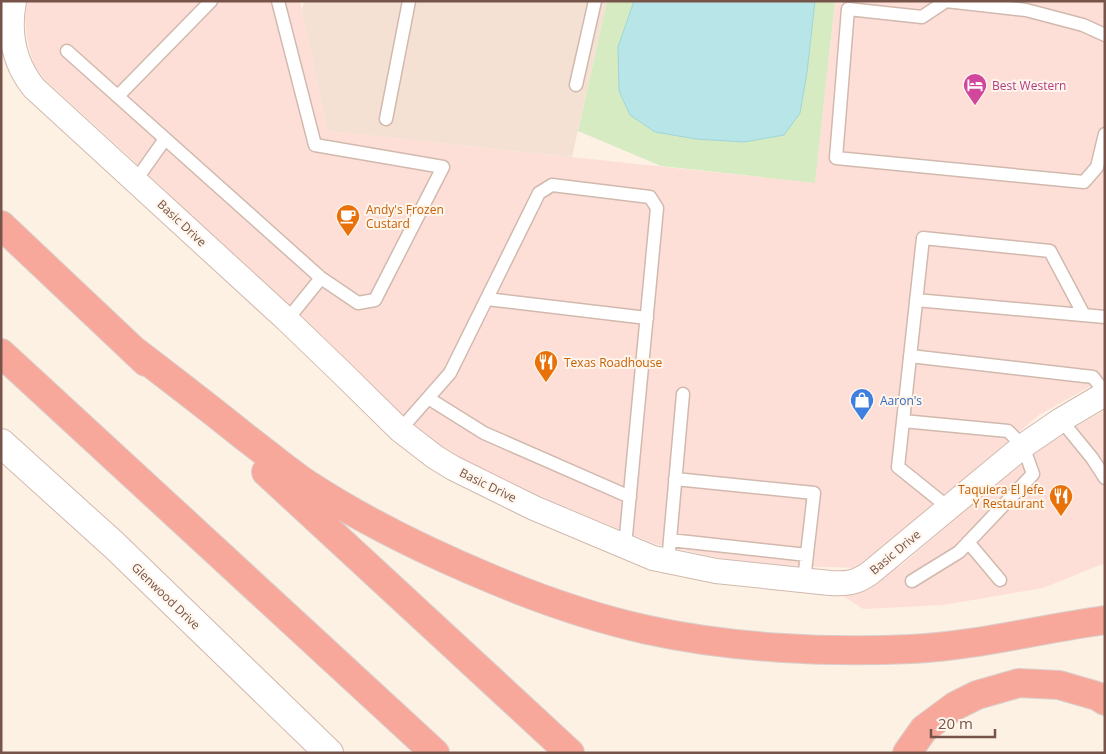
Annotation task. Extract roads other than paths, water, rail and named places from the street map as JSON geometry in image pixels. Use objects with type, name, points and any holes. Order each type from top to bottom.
[{"type":"highway","points":[[1,225],[132,349],[570,753]]},
{"type":"highway","points":[[132,349],[303,481],[368,520],[448,561],[543,600],[610,620],[648,630],[769,647],[852,650],[913,649],[992,639],[1105,620]]},
{"type":"highway","points":[[1,353],[435,753]]},
{"type":"highway","points":[[1070,625],[1105,610]]},
{"type":"highway","points":[[907,753],[924,729],[955,706],[977,695],[1019,683],[1059,685],[1098,696],[1105,700]]},
{"type":"street","name":"Basic Drive","points":[[14,1],[6,24],[16,59],[26,78],[34,88],[287,320],[400,430],[435,458],[453,468],[534,508],[653,558],[669,551],[716,571],[844,584],[859,581],[1023,446],[1105,393]]},
{"type":"street","name":"Glenwood Drive","points":[[1,443],[114,545],[329,753]]},
{"type":"lane","points":[[118,96],[211,1]]},
{"type":"lane","points":[[67,51],[321,278],[358,302],[375,300],[443,167],[315,145],[278,1]]},
{"type":"lane","points":[[386,118],[408,1]]},
{"type":"lane","points":[[576,85],[595,1]]},
{"type":"lane","points":[[1105,35],[1083,25],[1026,10],[946,1],[922,17],[848,9],[836,158],[1084,182],[1097,167],[1105,134]]},
{"type":"lane","points":[[136,180],[165,139]]},
{"type":"lane","points":[[400,430],[450,373],[539,193],[552,185],[650,197],[657,208],[625,546]]},
{"type":"lane","points":[[948,508],[898,467],[923,238],[1050,251],[1084,315]]},
{"type":"lane","points":[[287,320],[321,278]]},
{"type":"lane","points":[[487,299],[646,318]]},
{"type":"lane","points":[[916,300],[1105,317]]},
{"type":"lane","points":[[910,356],[1093,377],[1105,393]]},
{"type":"lane","points":[[683,394],[669,551],[807,555]]},
{"type":"lane","points":[[428,398],[484,433],[630,497]]},
{"type":"lane","points":[[1061,420],[1101,464],[1105,478]]},
{"type":"lane","points":[[903,421],[1008,431],[1023,446],[1033,474],[959,552],[912,581]]},
{"type":"lane","points":[[675,480],[814,493],[804,580]]},
{"type":"lane","points":[[968,542],[1000,580]]},
{"type":"water","points":[[634,1],[815,1],[800,113],[784,135],[744,142],[696,139],[655,132],[630,115],[619,91],[618,47]]},
{"type":"place","name":"Best Western","points":[[975,106]]},
{"type":"place","name":"Andy's Frozen Custard","points":[[348,237]]},
{"type":"place","name":"Texas Roadhouse","points":[[546,383]]},
{"type":"place","name":"Aaron's","points":[[862,421]]},
{"type":"place","name":"Taquiera El Jefe Y Restaurant","points":[[1061,517]]}]
